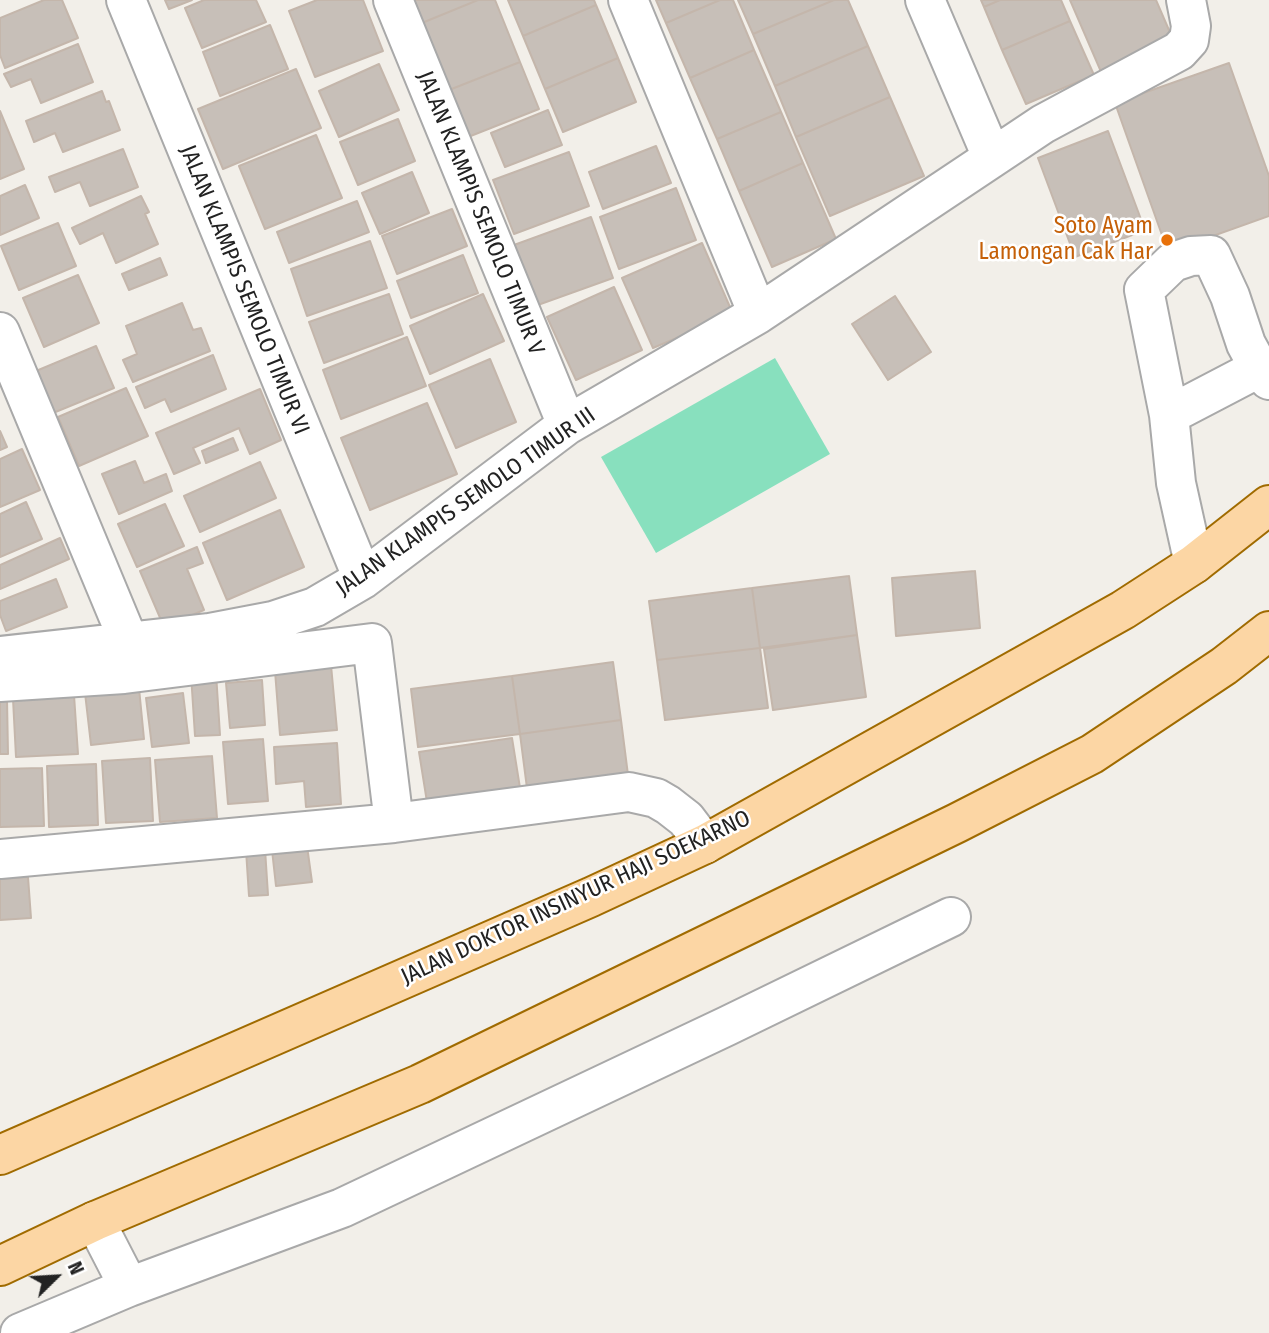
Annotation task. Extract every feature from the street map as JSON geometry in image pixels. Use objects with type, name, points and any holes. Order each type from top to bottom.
[{"type":"main road","name":"JALAN DOKTOR INSINYUR HAJI SOEKARNO","points":[[0,1155],[566,908],[705,844],[1123,610],[1194,564],[1269,505]]},
{"type":"main road","points":[[0,1266],[95,1221],[421,1084],[957,823],[1092,754],[1224,666],[1269,631]]},
{"type":"street","name":"JALAN KLAMPIS SEMOLO TIMUR VI","points":[[126,0],[363,579]]},
{"type":"street","name":"JALAN KLAMPIS SEMOLO TIMUR V","points":[[393,0],[567,425]]},
{"type":"street","points":[[628,0],[758,314]]},
{"type":"street","points":[[925,0],[992,157]]},
{"type":"street","name":"JALAN KLAMPIS SEMOLO TIMUR III","points":[[0,656],[210,633],[272,621],[315,607],[363,579],[567,425],[758,314],[1043,124],[1179,51],[1189,40],[1191,26],[1186,0]]},
{"type":"street","points":[[1169,415],[1264,374],[1246,344],[1230,296],[1212,255],[1191,256],[1172,262],[1144,290],[1169,415],[1176,483],[1194,564]]},
{"type":"street","points":[[0,332],[129,642]]},
{"type":"street","points":[[0,682],[124,674],[372,643],[394,824]]},
{"type":"street","points":[[0,859],[394,824],[629,792],[656,798],[668,805],[686,819],[705,844]]},
{"type":"street","points":[[20,1333],[129,1287],[342,1208],[951,917]]},
{"type":"street","points":[[95,1221],[129,1287]]},
{"type":"green space","points":[[775,358],[830,454],[656,553],[601,457]]},
{"type":"building","points":[[44,0],[62,0],[78,38],[5,68],[0,55],[0,18]]},
{"type":"building","points":[[165,0],[192,0],[169,9]]},
{"type":"building","points":[[204,0],[256,0],[266,22],[202,48],[185,8]]},
{"type":"building","points":[[317,0],[363,0],[383,51],[315,77],[289,11]]},
{"type":"building","points":[[407,0],[478,0],[417,25]]},
{"type":"building","points":[[478,0],[495,0],[520,62],[444,92],[417,25]]},
{"type":"building","points":[[508,0],[594,0],[596,5],[523,36]]},
{"type":"building","points":[[656,0],[720,0],[666,23]]},
{"type":"building","points":[[720,0],[733,0],[754,50],[690,78],[666,23]]},
{"type":"building","points":[[738,0],[834,0],[753,34]]},
{"type":"building","points":[[834,0],[848,0],[868,46],[775,86],[753,34]]},
{"type":"building","points":[[981,0],[1000,0],[984,7]]},
{"type":"building","points":[[1000,0],[1061,0],[1070,21],[1002,50],[984,7]]},
{"type":"building","points":[[1070,0],[1156,0],[1175,44],[1102,74]]},
{"type":"building","points":[[596,5],[618,58],[545,89],[523,36]]},
{"type":"building","points":[[1070,21],[1094,75],[1026,104],[1002,50]]},
{"type":"building","points":[[270,25],[288,69],[220,96],[203,52]]},
{"type":"building","points":[[78,44],[93,82],[41,103],[31,79],[11,87],[4,74]]},
{"type":"building","points":[[868,46],[890,97],[796,137],[775,86]]},
{"type":"building","points":[[754,50],[781,112],[717,139],[690,78]]},
{"type":"building","points":[[618,58],[636,102],[563,132],[545,89]]},
{"type":"building","points":[[520,62],[539,109],[463,139],[444,92]]},
{"type":"building","points":[[1229,63],[1269,176],[1269,216],[1168,252],[1115,103]]},
{"type":"building","points":[[379,64],[399,110],[339,137],[319,91]]},
{"type":"building","points":[[296,69],[321,128],[223,169],[198,109]]},
{"type":"building","points":[[102,91],[106,102],[109,101],[120,130],[63,152],[55,133],[34,142],[26,121]]},
{"type":"building","points":[[890,97],[924,176],[830,216],[796,137]]},
{"type":"building","points":[[548,110],[562,145],[505,167],[491,133]]},
{"type":"building","points":[[0,111],[24,169],[0,179]]},
{"type":"building","points":[[781,112],[803,163],[739,191],[717,139]]},
{"type":"building","points":[[398,119],[415,161],[358,185],[340,142]]},
{"type":"building","points":[[1108,131],[1145,230],[1075,257],[1038,158]]},
{"type":"building","points":[[316,135],[342,198],[265,229],[239,166]]},
{"type":"building","points":[[656,146],[671,183],[603,209],[589,172]]},
{"type":"building","points":[[123,149],[138,187],[90,206],[80,182],[55,192],[49,177]]},
{"type":"building","points":[[569,152],[589,206],[514,234],[493,180]]},
{"type":"building","points":[[803,163],[836,239],[772,267],[739,191]]},
{"type":"building","points":[[412,172],[429,213],[380,234],[362,193]]},
{"type":"building","points":[[25,185],[39,218],[0,235],[0,196]]},
{"type":"building","points":[[676,188],[696,240],[619,269],[600,217]]},
{"type":"building","points":[[141,196],[149,212],[145,214],[158,244],[116,263],[103,233],[80,244],[72,228]]},
{"type":"building","points":[[357,201],[369,232],[289,263],[277,232]]},
{"type":"building","points":[[452,209],[467,246],[397,274],[382,236]]},
{"type":"building","points":[[591,217],[613,278],[535,306],[514,245]]},
{"type":"building","points":[[58,223],[76,266],[19,290],[1,246]]},
{"type":"building","points":[[370,241],[387,288],[307,316],[291,269]]},
{"type":"building","points":[[702,243],[733,314],[653,348],[622,278]]},
{"type":"building","points":[[463,255],[478,293],[411,318],[397,281]]},
{"type":"building","points":[[160,258],[167,275],[129,290],[122,274]]},
{"type":"building","points":[[78,275],[99,323],[44,347],[23,298]]},
{"type":"building","points":[[614,287],[642,350],[576,380],[547,317]]},
{"type":"building","points":[[389,294],[403,334],[324,363],[309,322]]},
{"type":"building","points":[[483,294],[504,341],[430,374],[410,326]]},
{"type":"building","points":[[895,296],[931,352],[888,380],[852,324]]},
{"type":"building","points":[[182,303],[193,330],[201,328],[210,351],[133,382],[123,360],[137,354],[126,326]]},
{"type":"building","points":[[407,337],[426,386],[341,419],[323,370]]},
{"type":"building","points":[[96,346],[114,388],[53,413],[36,371]]},
{"type":"building","points":[[213,355],[226,389],[171,412],[165,399],[145,408],[136,387]]},
{"type":"building","points":[[490,359],[516,422],[456,448],[429,385]]},
{"type":"building","points":[[126,388],[148,436],[79,466],[58,417]]},
{"type":"building","points":[[260,389],[281,440],[250,454],[239,428],[193,448],[200,463],[174,474],[156,433]]},
{"type":"building","points":[[427,403],[457,474],[370,510],[341,438]]},
{"type":"building","points":[[0,431],[7,447],[0,450]]},
{"type":"building","points":[[233,438],[238,450],[206,463],[202,451]]},
{"type":"building","points":[[22,449],[40,490],[0,507],[0,459]]},
{"type":"building","points":[[135,461],[144,483],[166,474],[172,491],[119,514],[102,474]]},
{"type":"building","points":[[260,462],[276,498],[200,532],[184,496]]},
{"type":"building","points":[[26,502],[42,539],[0,557],[0,514]]},
{"type":"building","points":[[165,504],[184,546],[137,567],[118,524]]},
{"type":"building","points":[[280,510],[304,567],[227,600],[203,543]]},
{"type":"building","points":[[60,538],[69,559],[0,589],[0,565]]},
{"type":"building","points":[[197,547],[203,563],[187,569],[204,610],[164,627],[140,571]]},
{"type":"building","points":[[975,571],[980,628],[896,636],[892,578]]},
{"type":"building","points":[[849,576],[857,635],[760,648],[752,588]]},
{"type":"building","points":[[56,579],[67,607],[6,631],[0,615],[0,601]]},
{"type":"building","points":[[752,588],[760,648],[657,660],[649,601]]},
{"type":"building","points":[[857,635],[866,697],[773,710],[764,649]]},
{"type":"building","points":[[760,648],[768,708],[665,720],[657,660]]},
{"type":"building","points":[[613,662],[621,720],[520,734],[512,676]]},
{"type":"building","points":[[331,665],[337,730],[280,735],[275,671]]},
{"type":"building","points":[[216,673],[220,735],[195,736],[191,674]]},
{"type":"building","points":[[512,676],[520,734],[418,747],[411,689]]},
{"type":"building","points":[[262,680],[265,725],[230,728],[226,683]]},
{"type":"building","points":[[139,688],[144,739],[91,745],[85,693]]},
{"type":"building","points":[[183,693],[189,743],[152,747],[146,698]]},
{"type":"building","points":[[74,695],[78,754],[16,757],[13,699]]},
{"type":"building","points":[[0,699],[7,699],[8,754],[0,754]]},
{"type":"building","points":[[621,720],[628,775],[527,788],[520,734]]},
{"type":"building","points":[[512,738],[520,788],[427,802],[419,752]]},
{"type":"building","points":[[263,739],[268,801],[228,804],[223,742]]},
{"type":"building","points":[[337,743],[341,804],[306,807],[304,781],[276,784],[274,747]]},
{"type":"building","points":[[212,756],[217,818],[160,822],[155,760]]},
{"type":"building","points":[[150,758],[153,821],[106,823],[102,761]]},
{"type":"building","points":[[96,764],[98,825],[49,827],[47,766]]},
{"type":"building","points":[[42,768],[44,826],[0,827],[0,769]]},
{"type":"building","points":[[307,846],[312,882],[276,886],[272,850]]},
{"type":"building","points":[[265,849],[268,895],[249,896],[246,850]]},
{"type":"building","points":[[28,877],[31,918],[0,920],[0,879]]},
{"type":"place","name":"Soto Ayam Lamongan Cak Har","points":[[1167,240]]}]
